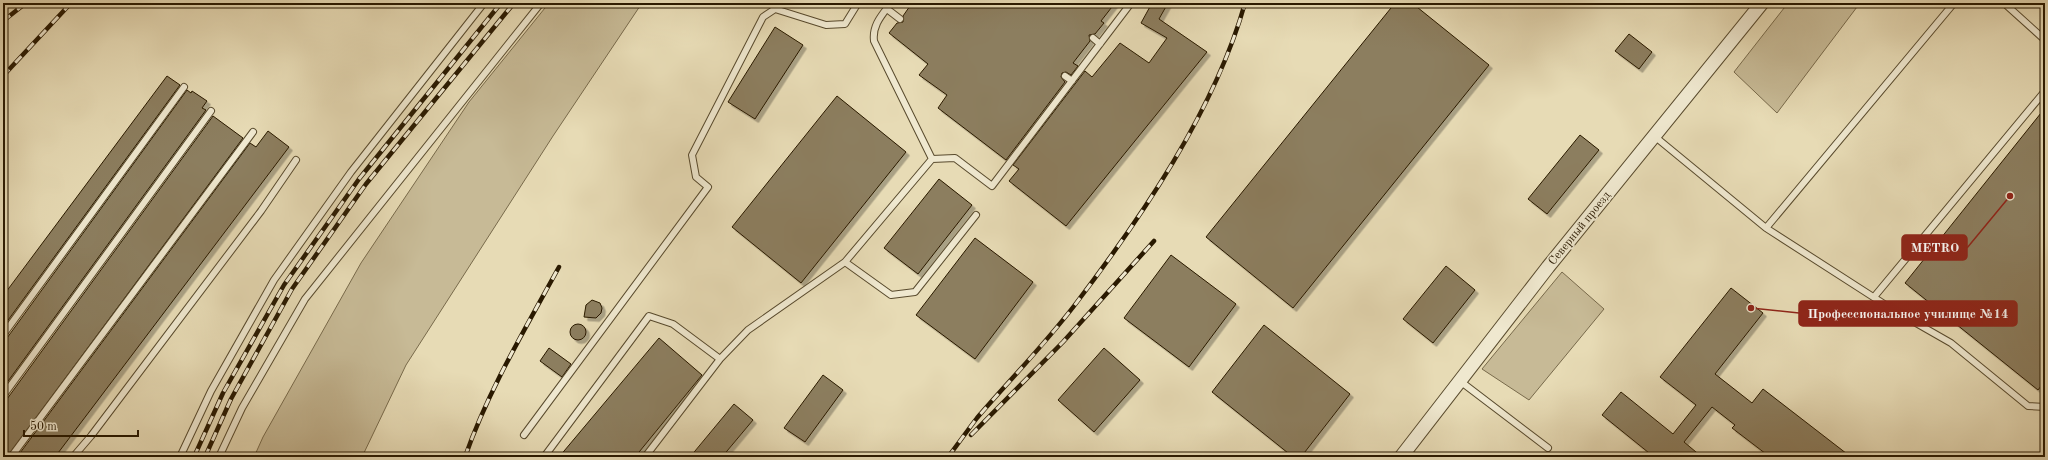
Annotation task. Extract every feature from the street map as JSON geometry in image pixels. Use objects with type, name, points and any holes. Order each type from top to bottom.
[{"type":"street","name":"Северный проезд","points":[[1401,457],[1653,135],[1762,3]]},
{"type":"lane","points":[[180,457],[211,391],[274,280],[351,172],[484,3]]},
{"type":"lane","points":[[219,457],[242,408],[305,299],[541,3]]},
{"type":"lane","points":[[524,435],[708,187],[696,177],[692,155],[763,17],[775,9],[826,25],[845,24],[858,3]]},
{"type":"lane","points":[[645,457],[720,359],[748,330],[845,262],[932,159],[955,158],[992,186],[1041,124],[1131,3]]},
{"type":"lane","points":[[1766,228],[1954,3]]},
{"type":"lane","points":[[2004,3],[2045,40]]},
{"type":"lane","points":[[900,19],[889,6],[876,25],[873,32],[874,41],[932,159]]},
{"type":"lane","points":[[1093,38],[1100,44]]},
{"type":"lane","points":[[1065,76],[1072,81]]},
{"type":"lane","points":[[3,335],[184,87]]},
{"type":"lane","points":[[1874,297],[2045,91]]},
{"type":"lane","points":[[3,396],[211,111]]},
{"type":"lane","points":[[1035,119],[1041,124]]},
{"type":"lane","points":[[11,457],[253,132]]},
{"type":"lane","points":[[1653,135],[1766,228],[1874,297],[1951,343],[2028,406],[2045,407]]},
{"type":"lane","points":[[73,457],[91,436],[256,217],[296,160]]},
{"type":"lane","points":[[845,262],[891,295],[915,292],[976,215]]},
{"type":"lane","points":[[544,457],[649,316],[673,324],[720,359]]},
{"type":"lane","points":[[1460,381],[1548,448]]},
{"type":"shaded area","points":[[549,3],[642,3],[553,136],[406,365],[362,457],[254,457],[263,437],[361,263],[469,102]]},
{"type":"shaded area","points":[[1788,3],[1860,3],[1777,113],[1734,72]]},
{"type":"shaded area","points":[[1562,272],[1604,309],[1529,400],[1482,369]]},
{"type":"building","points":[[912,3],[1115,3],[1101,21],[1104,23],[1095,34],[1089,35],[1090,41],[1073,63],[1078,66],[1071,75],[1066,72],[1062,73],[1061,77],[1065,82],[1006,160],[938,108],[947,95],[919,75],[928,64],[889,33],[897,23],[903,22],[903,16]]},
{"type":"building","points":[[1152,3],[1168,3],[1159,19],[1207,52],[1066,226],[1009,181],[1019,169],[1013,165],[1085,71],[1092,77],[1120,43],[1149,63],[1167,38],[1141,23]]},
{"type":"building","points":[[1395,3],[1412,3],[1489,65],[1293,308],[1206,237]]},
{"type":"building","points":[[775,27],[803,45],[755,119],[728,102]]},
{"type":"building","points":[[1629,34],[1652,52],[1639,69],[1615,51]]},
{"type":"building","points":[[167,76],[180,85],[3,327],[3,296]]},
{"type":"building","points":[[187,90],[191,93],[192,91],[207,101],[202,108],[206,110],[3,388],[3,339],[7,338]]},
{"type":"building","points":[[837,96],[906,152],[801,283],[732,227]]},
{"type":"building","points":[[2045,108],[2045,381],[2038,390],[1905,283]]},
{"type":"building","points":[[213,116],[243,138],[7,457],[3,457],[3,400],[7,399]]},
{"type":"building","points":[[268,131],[289,147],[55,457],[17,457],[250,143],[256,147]]},
{"type":"building","points":[[1580,135],[1599,150],[1547,214],[1528,199]]},
{"type":"building","points":[[939,179],[972,205],[918,274],[884,248]]},
{"type":"building","points":[[975,238],[1033,282],[975,359],[916,315]]},
{"type":"building","points":[[1171,255],[1236,304],[1189,367],[1124,318]]},
{"type":"building","points":[[1446,266],[1475,290],[1433,343],[1403,319]]},
{"type":"building","points":[[1731,288],[1763,313],[1715,374],[1752,403],[1763,389],[1851,457],[1770,457],[1732,428],[1735,425],[1712,407],[1684,442],[1702,457],[1654,457],[1602,415],[1621,392],[1673,434],[1696,405],[1660,377]]},
{"type":"building","points":[[592,300],[600,303],[602,308],[601,313],[596,318],[584,317],[586,305]]},
{"type":"building","points":[[575,324],[581,324],[586,329],[584,338],[581,340],[575,340],[570,335],[570,329]]},
{"type":"building","points":[[1264,325],[1350,394],[1301,457],[1293,457],[1212,392]]},
{"type":"building","points":[[659,338],[702,375],[635,457],[559,457]]},
{"type":"building","points":[[549,348],[571,364],[562,377],[540,361]]},
{"type":"building","points":[[1104,348],[1140,380],[1094,432],[1058,400]]},
{"type":"building","points":[[823,375],[843,390],[805,442],[784,428]]},
{"type":"building","points":[[734,404],[753,420],[722,457],[690,457]]},
{"type":"railway","points":[[3,21],[26,3]]},
{"type":"railway","points":[[3,76],[71,3]]},
{"type":"railway","points":[[194,457],[223,393],[284,285],[359,179],[501,3]]},
{"type":"railway","points":[[205,457],[231,399],[292,289],[366,184],[514,3]]},
{"type":"railway","points":[[948,457],[977,418],[1063,320],[1125,237],[1150,200],[1195,123],[1215,83],[1232,43],[1245,3]]},
{"type":"railway","points":[[971,435],[1063,342],[1154,241]]},
{"type":"railway","points":[[465,457],[474,432],[496,384],[559,267]]},
{"type":"place","name":"METRO","points":[[2010,196]]},
{"type":"place","name":"Профессиональное училище №14","points":[[1751,308]]}]
